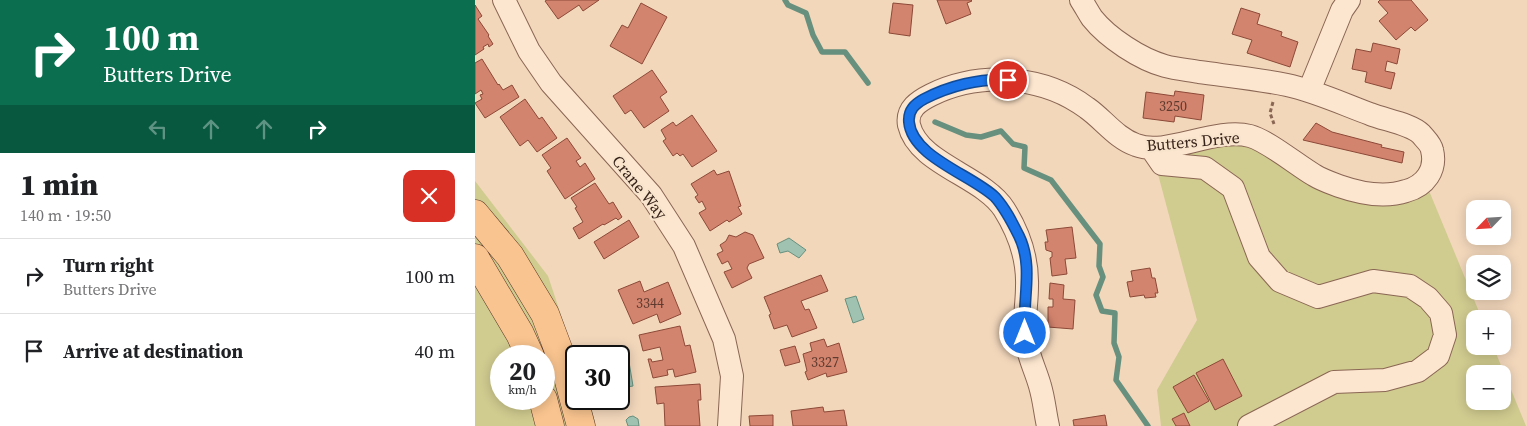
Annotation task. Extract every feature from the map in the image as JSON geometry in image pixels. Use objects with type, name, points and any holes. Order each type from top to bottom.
[{"type":"main road","points":[[475,214],[510,256],[545,314],[566,370],[581,426]]},
{"type":"main road","points":[[475,258],[521,334],[526,345]]},
{"type":"main road","points":[[546,410],[550,426]]},
{"type":"street","name":"Crane Way","points":[[504,0],[529,51],[551,83],[651,194],[684,246],[723,339],[732,376],[729,426]]},
{"type":"street","name":"Butters Drive","points":[[1048,426],[1041,388],[1026,346],[1024,320],[1027,262],[1020,238],[1002,206],[993,196],[930,155],[917,142],[909,127],[909,115],[915,104],[935,93],[960,85],[996,79],[1021,81],[1045,86],[1071,98],[1088,108],[1112,130],[1136,145],[1151,148],[1232,134],[1252,136],[1317,177],[1352,191],[1382,194],[1407,191],[1425,181],[1433,167],[1432,147],[1417,130],[1309,91],[1286,85],[1167,67],[1142,57],[1114,39],[1092,18],[1081,0]]},
{"type":"street","points":[[1309,91],[1342,10],[1349,0]]},
{"type":"street","points":[[1151,148],[1162,164],[1205,168],[1233,188],[1259,256],[1280,281],[1318,297],[1373,281],[1410,286],[1428,298],[1441,313],[1445,335],[1438,356],[1417,371],[1385,380],[1334,382],[1249,426]]},
{"type":"path","points":[[1281,153],[1279,136],[1270,113],[1275,92],[1286,85]]},
{"type":"shaded area","points":[[1232,134],[1352,191],[1425,181],[1466,280],[1466,300],[1474,300],[1478,310],[1466,310],[1466,355],[1497,355],[1501,365],[1466,365],[1466,410],[1511,410],[1511,390],[1526,426],[1161,426],[1157,390],[1197,320],[1151,148]]},
{"type":"shaded area","points":[[475,181],[548,276],[571,345],[565,345],[565,410],[592,410],[596,426],[475,426]]},
{"type":"shaded area","points":[[789,238],[806,250],[799,258],[788,251],[780,253],[777,244]]},
{"type":"shaded area","points":[[856,296],[864,319],[853,323],[845,299]]},
{"type":"shaded area","points":[[630,368],[633,386],[630,386]]},
{"type":"shaded area","points":[[633,416],[638,419],[639,426],[628,426],[626,420]]},
{"type":"building","points":[[599,0],[583,11],[579,5],[558,19],[545,1]]},
{"type":"building","points":[[937,0],[971,0],[967,3],[971,14],[946,24]]},
{"type":"building","points":[[1380,0],[1411,0],[1428,20],[1415,31],[1411,27],[1396,40],[1379,21],[1388,13],[1378,2]]},
{"type":"building","points":[[641,3],[667,17],[642,64],[610,46],[622,25],[628,28]]},
{"type":"building","points":[[893,3],[913,5],[910,36],[889,33]]},
{"type":"building","points":[[475,5],[482,16],[478,19],[493,44],[489,47],[488,44],[483,47],[484,49],[475,55]]},
{"type":"building","points":[[1241,8],[1260,14],[1257,24],[1282,32],[1281,36],[1298,42],[1290,67],[1247,53],[1252,40],[1232,34]]},
{"type":"building","points":[[1373,43],[1400,49],[1397,64],[1387,61],[1385,71],[1395,73],[1391,89],[1365,82],[1367,72],[1352,69],[1356,49],[1371,52]]},
{"type":"building","points":[[482,59],[498,85],[503,90],[512,85],[519,97],[485,118],[475,103],[482,99],[480,95],[483,94],[481,90],[475,94],[475,63]]},
{"type":"building","points":[[652,70],[667,92],[660,97],[669,111],[644,128],[631,110],[625,114],[613,96]]},
{"type":"building","points":[[1175,91],[1204,95],[1201,120],[1175,116],[1174,122],[1143,118],[1146,92],[1174,96]]},
{"type":"building","points":[[525,99],[539,119],[542,117],[557,138],[537,152],[528,140],[520,146],[500,117]]},
{"type":"building","points":[[692,115],[717,151],[692,167],[683,154],[680,156],[677,153],[673,156],[663,141],[666,139],[661,130],[673,122],[676,126]]},
{"type":"building","points":[[1316,123],[1332,132],[1404,152],[1402,163],[1303,140]]},
{"type":"building","points":[[567,138],[581,158],[576,161],[580,167],[585,163],[595,179],[565,199],[547,171],[551,168],[542,155]]},
{"type":"building","points":[[714,170],[717,175],[729,171],[741,206],[738,207],[742,214],[729,222],[727,220],[710,231],[699,213],[706,209],[702,201],[699,203],[695,197],[698,195],[691,184]]},
{"type":"building","points":[[595,183],[609,204],[613,202],[622,217],[603,224],[579,239],[573,228],[583,222],[571,198]]},
{"type":"building","points":[[629,220],[639,237],[604,259],[594,242]]},
{"type":"building","points":[[1072,227],[1076,258],[1065,259],[1067,274],[1052,276],[1050,258],[1052,257],[1052,252],[1046,250],[1045,242],[1048,242],[1046,230]]},
{"type":"building","points":[[745,232],[753,235],[764,258],[749,264],[747,268],[752,278],[732,288],[724,272],[732,269],[728,261],[722,264],[717,254],[723,251],[720,245],[726,241],[729,235],[736,237]]},
{"type":"building","points":[[1150,268],[1152,278],[1155,278],[1158,293],[1155,293],[1156,297],[1145,298],[1144,295],[1130,297],[1127,282],[1133,281],[1131,271]]},
{"type":"building","points":[[821,275],[828,291],[801,301],[805,310],[809,309],[817,328],[792,337],[787,325],[774,329],[769,315],[771,314],[764,297]]},
{"type":"building","points":[[640,281],[644,292],[668,282],[681,314],[660,323],[657,314],[633,324],[618,290]]},
{"type":"building","points":[[1050,283],[1064,285],[1063,299],[1075,300],[1073,329],[1048,327],[1048,307],[1053,307],[1053,299],[1049,299]]},
{"type":"building","points":[[680,326],[685,346],[690,345],[696,372],[675,377],[673,369],[667,370],[668,375],[653,378],[648,359],[651,359],[652,362],[663,360],[660,347],[643,351],[639,335]]},
{"type":"building","points":[[824,339],[827,347],[839,343],[847,372],[827,377],[826,373],[808,380],[803,354],[812,351],[810,343]]},
{"type":"building","points":[[795,346],[800,362],[785,366],[780,350]]},
{"type":"building","points":[[1223,359],[1242,396],[1215,410],[1196,373]]},
{"type":"building","points":[[1194,375],[1209,401],[1188,413],[1173,387]]},
{"type":"building","points":[[700,384],[701,400],[698,400],[700,426],[665,426],[664,403],[657,404],[655,387]]},
{"type":"building","points":[[823,407],[824,412],[844,410],[847,426],[793,426],[791,411]]},
{"type":"building","points":[[1184,413],[1190,426],[1176,426],[1172,419]]},
{"type":"building","points":[[773,415],[773,426],[750,426],[749,416]]},
{"type":"building","points":[[1105,415],[1107,426],[1074,426],[1073,420]]},
{"type":"waterway","points":[[785,0],[788,5],[806,13],[813,35],[822,52],[845,52],[868,83]]},
{"type":"waterway","points":[[935,122],[966,135],[981,137],[1001,131],[1013,144],[1025,147],[1024,168],[1051,180],[1100,244],[1099,266],[1103,277],[1096,295],[1102,311],[1115,313],[1114,343],[1119,357],[1116,380],[1148,426]]},
{"type":"route","points":[[1008,80],[996,79],[960,85],[935,93],[915,104],[909,115],[909,127],[917,142],[930,155],[993,196],[1002,206],[1020,238],[1027,262],[1025,333]]}]
